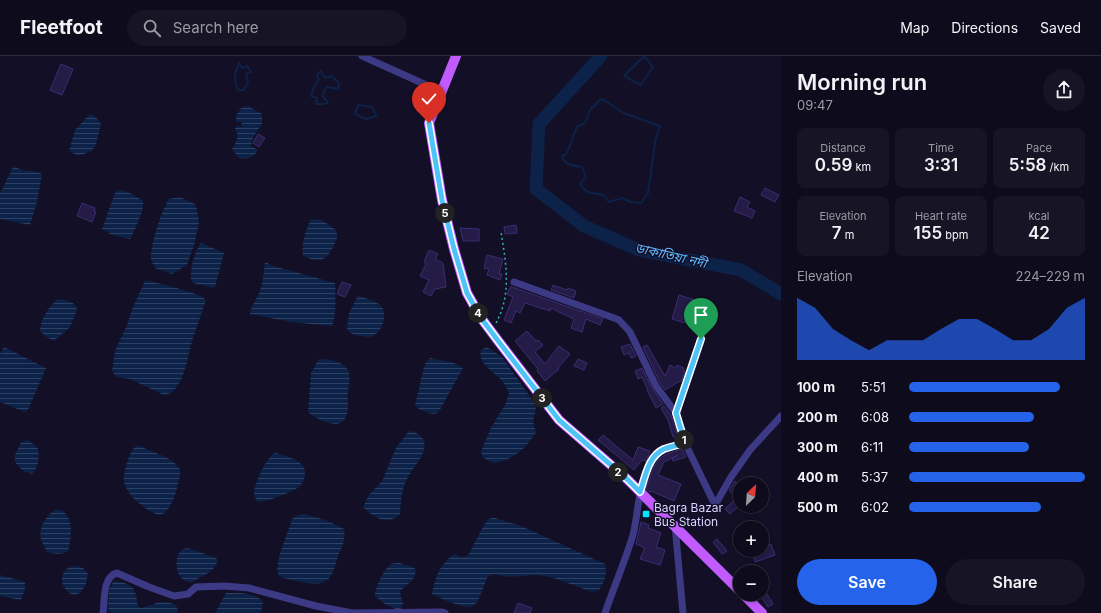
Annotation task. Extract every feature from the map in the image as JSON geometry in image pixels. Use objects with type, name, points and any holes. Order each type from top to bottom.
[{"type":"main road","points":[[456,56],[429,123],[442,200],[467,293],[491,332],[559,420],[627,479],[733,584]]},
{"type":"main road","points":[[750,601],[762,613]]},
{"type":"street","points":[[362,56],[442,92]]},
{"type":"street","points":[[514,282],[619,320],[630,332],[656,386],[676,413],[685,443],[715,505],[731,477],[750,450],[781,416]]},
{"type":"street","points":[[676,413],[701,339]]},
{"type":"street","points":[[605,613],[633,535],[640,492],[649,466],[655,456],[662,450],[685,443]]},
{"type":"street","points":[[675,526],[683,613]]},
{"type":"street","points":[[102,613],[109,578],[112,574],[117,573],[174,596],[188,594],[196,587],[225,586],[249,588],[316,606],[352,613],[445,613]]},
{"type":"path","points":[[491,332],[503,310],[507,283],[506,264],[501,232]]},
{"type":"water","points":[[248,106],[262,114],[262,124],[253,137],[251,146],[258,150],[250,157],[239,158],[232,149],[238,135],[235,129],[237,126],[241,127],[242,122],[236,122],[236,116],[241,108]]},
{"type":"water","points":[[90,114],[96,117],[101,124],[96,144],[92,151],[78,156],[69,151],[75,130]]},
{"type":"water","points":[[13,167],[42,174],[37,202],[30,225],[0,219],[0,194]]},
{"type":"water","points":[[121,190],[132,194],[143,201],[141,214],[130,239],[112,235],[102,229],[115,193]]},
{"type":"water","points":[[182,198],[195,204],[199,223],[194,245],[187,265],[172,274],[155,268],[151,261],[151,253],[154,237],[166,204],[169,199]]},
{"type":"water","points":[[311,219],[322,220],[337,232],[337,236],[331,251],[322,260],[313,260],[303,256],[303,241]]},
{"type":"water","points":[[201,243],[224,253],[214,288],[193,283],[191,280],[193,261],[196,251]]},
{"type":"water","points":[[265,262],[273,266],[335,283],[336,299],[332,326],[291,322],[250,314],[252,306],[260,291]]},
{"type":"water","points":[[145,281],[188,291],[206,300],[181,380],[171,393],[164,395],[130,379],[117,377],[112,371],[115,351]]},
{"type":"water","points":[[358,296],[379,304],[384,311],[384,321],[382,326],[377,334],[372,337],[355,335],[347,329],[349,313]]},
{"type":"water","points":[[58,299],[72,303],[75,305],[77,310],[70,327],[54,341],[40,331],[40,327],[51,305]]},
{"type":"water","points":[[4,347],[46,368],[28,410],[25,412],[0,402],[0,354]]},
{"type":"water","points":[[487,347],[502,357],[533,401],[536,408],[533,422],[536,432],[532,438],[524,448],[514,456],[495,463],[490,462],[482,456],[481,451],[491,428],[506,403],[509,393],[502,381],[484,364],[480,355],[481,350]]},
{"type":"water","points":[[430,358],[454,363],[463,368],[441,408],[437,413],[433,414],[420,410],[415,405],[424,367]]},
{"type":"water","points":[[319,359],[330,360],[342,364],[345,366],[350,377],[348,410],[346,417],[340,423],[336,424],[326,422],[308,412],[311,373]]},
{"type":"water","points":[[409,431],[416,433],[423,439],[425,446],[424,450],[408,476],[404,486],[400,514],[391,520],[381,519],[371,514],[363,507],[369,495],[382,481],[396,448]]},
{"type":"water","points":[[28,440],[36,446],[39,452],[37,466],[32,474],[23,471],[15,462],[15,455],[21,442]]},
{"type":"water","points":[[138,445],[166,457],[180,469],[174,499],[163,514],[159,515],[148,510],[133,498],[124,482],[125,471],[130,456],[133,449]]},
{"type":"water","points":[[275,453],[292,458],[301,464],[305,470],[304,478],[302,483],[291,492],[263,502],[258,502],[254,496],[254,491],[258,479],[264,466]]},
{"type":"water","points":[[57,509],[63,511],[67,515],[71,526],[68,551],[58,554],[47,552],[40,535],[46,518]]},
{"type":"water","points":[[305,514],[328,521],[344,529],[343,543],[333,572],[326,581],[321,583],[315,584],[301,582],[283,578],[278,574],[278,562],[292,519],[298,515]]},
{"type":"water","points":[[495,518],[521,526],[605,564],[605,577],[599,590],[592,592],[551,577],[536,575],[508,577],[494,574],[488,576],[478,601],[472,607],[447,601],[432,594],[435,582],[442,566],[455,554],[461,557],[468,556],[487,521]]},
{"type":"water","points":[[187,548],[216,558],[218,561],[210,572],[192,582],[186,582],[182,578],[178,573],[177,567],[178,555],[182,550]]},
{"type":"water","points":[[400,563],[413,567],[416,570],[412,581],[400,592],[403,604],[400,610],[398,610],[388,606],[377,598],[375,592],[386,569],[391,564]]},
{"type":"water","points":[[72,566],[82,567],[88,574],[84,588],[78,594],[73,595],[64,588],[62,582],[62,576],[65,570]]},
{"type":"water","points":[[0,575],[25,582],[25,589],[21,600],[0,596]]},
{"type":"water","points":[[116,581],[130,585],[134,589],[140,608],[166,602],[176,605],[178,610],[177,613],[112,613],[108,611],[109,590],[113,582]]},
{"type":"water","points":[[226,593],[255,596],[263,602],[261,613],[215,613]]},
{"type":"building","points":[[61,64],[73,69],[62,95],[50,90]]},
{"type":"building","points":[[258,134],[265,138],[259,147],[253,143]]},
{"type":"building","points":[[765,188],[779,195],[775,202],[761,195]]},
{"type":"building","points":[[740,197],[750,202],[747,207],[755,211],[752,218],[734,211]]},
{"type":"building","points":[[82,203],[95,208],[94,211],[96,212],[92,222],[77,216]]},
{"type":"building","points":[[516,225],[517,233],[505,234],[504,227]]},
{"type":"building","points":[[460,228],[479,229],[479,241],[463,241]]},
{"type":"building","points":[[429,250],[438,254],[435,259],[443,263],[446,287],[435,289],[431,296],[423,292],[429,280],[420,276],[426,264],[424,262]]},
{"type":"building","points":[[487,255],[503,259],[499,274],[502,274],[500,280],[487,275],[489,269],[484,268]]},
{"type":"building","points":[[342,282],[351,285],[345,297],[337,294]]},
{"type":"building","points":[[553,285],[567,290],[568,288],[576,291],[574,298],[551,290]]},
{"type":"building","points":[[511,286],[603,319],[600,325],[586,319],[582,332],[571,328],[574,319],[551,308],[550,311],[525,303],[520,313],[516,311],[511,323],[504,320],[513,297],[507,294]]},
{"type":"building","points":[[679,295],[695,300],[692,308],[689,307],[685,323],[672,319]]},
{"type":"building","points":[[704,309],[712,312],[706,324],[699,321]]},
{"type":"building","points":[[527,331],[536,341],[538,340],[543,345],[535,352],[545,364],[559,346],[570,354],[558,368],[559,369],[545,381],[537,371],[538,369],[515,341]]},
{"type":"building","points":[[630,344],[636,356],[631,358],[629,353],[624,355],[621,347]]},
{"type":"building","points":[[647,345],[665,376],[670,365],[676,368],[677,365],[684,368],[683,370],[685,371],[682,380],[665,390],[660,383],[643,347]]},
{"type":"building","points":[[578,359],[587,363],[584,370],[574,366]]},
{"type":"building","points":[[642,368],[652,388],[663,404],[656,408],[642,377],[638,379],[635,371]]},
{"type":"building","points":[[664,406],[671,415],[678,436],[673,437],[668,420],[661,408]]},
{"type":"building","points":[[603,435],[633,460],[638,447],[650,451],[646,461],[642,460],[634,470],[598,440]]},
{"type":"building","points":[[682,449],[686,457],[673,461],[672,459],[678,455],[664,462],[658,475],[681,484],[674,501],[646,489],[654,467],[659,459],[667,454]]},
{"type":"building","points":[[733,484],[733,494],[729,490]]},
{"type":"building","points":[[733,501],[733,511],[730,514],[725,509]]},
{"type":"building","points":[[641,522],[649,525],[648,528],[661,533],[656,547],[665,550],[660,565],[640,559],[645,548],[636,544]]},
{"type":"building","points":[[717,539],[727,551],[722,554],[713,542]]},
{"type":"building","points":[[771,544],[775,555],[755,562],[754,557],[769,557],[769,545]]},
{"type":"building","points":[[769,598],[773,604],[768,607],[764,601],[769,601]]},
{"type":"building","points":[[518,603],[532,608],[530,613],[514,613]]},
{"type":"waterway","name":"ডাকাতিয়া নদী","points":[[601,56],[539,124],[536,189],[584,226],[639,250],[741,270],[781,294]]},
{"type":"waterway","points":[[644,56],[653,67],[641,85],[624,76],[644,56]]},
{"type":"waterway","points":[[239,63],[242,68],[247,66],[251,72],[246,74],[248,83],[243,90],[238,90],[235,83],[239,63]]},
{"type":"waterway","points":[[321,71],[325,78],[332,76],[339,83],[338,89],[327,87],[324,91],[323,97],[328,102],[325,104],[316,104],[317,98],[311,96],[314,87],[319,80],[317,74],[321,71]]},
{"type":"waterway","points":[[601,99],[623,113],[660,126],[656,137],[648,193],[641,203],[631,202],[622,198],[609,202],[604,195],[587,192],[580,184],[586,177],[582,167],[567,163],[563,159],[562,156],[566,155],[577,127],[585,123],[590,110],[601,99]]},
{"type":"waterway","points":[[358,105],[372,107],[376,116],[366,119],[355,114],[358,105]]},
{"type":"place","name":"Bagra Bazar Bus Station","points":[[646,514]]},
{"type":"route","points":[[429,123],[442,200],[454,249],[467,293],[481,318],[559,420],[640,492],[649,466],[655,456],[662,450],[685,443],[676,413],[701,339]]}]
